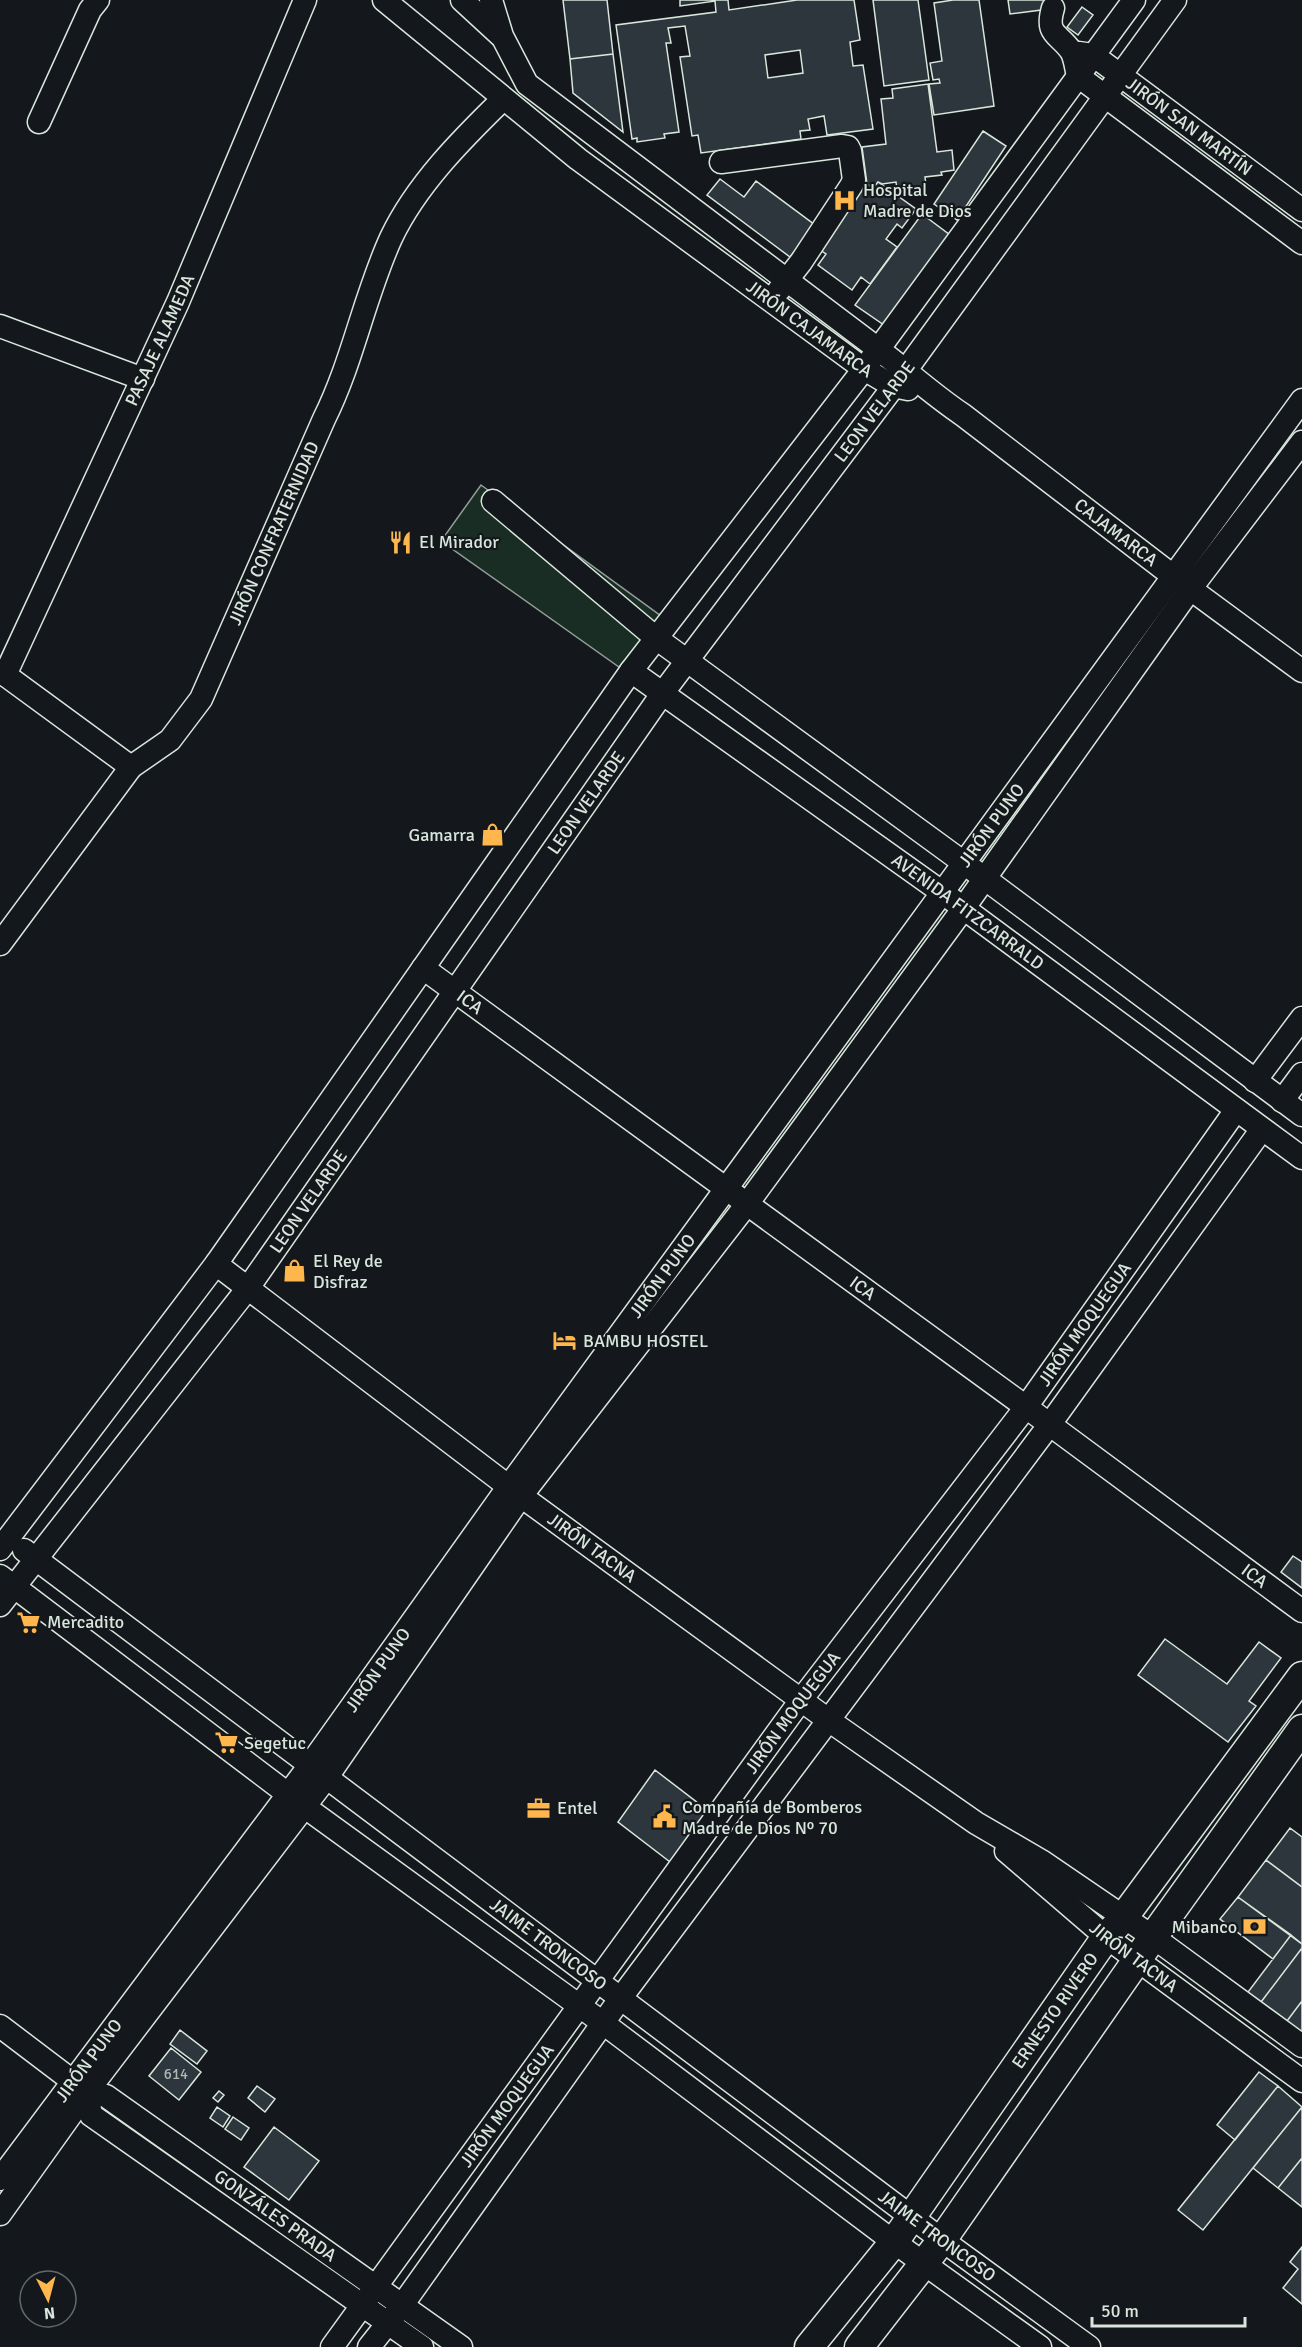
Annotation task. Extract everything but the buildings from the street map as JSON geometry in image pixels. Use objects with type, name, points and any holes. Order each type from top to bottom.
[{"type":"main road","name":"ERNESTO RIVERO","points":[[809,2347],[894,2242],[1114,1928],[1302,1676]]},
{"type":"main road","points":[[859,2347],[942,2240],[1302,1730]]},
{"type":"street","points":[[39,122],[90,10],[98,0]]},
{"type":"street","name":"PASAJE ALAMEDA","points":[[2,673],[143,379],[187,281],[305,0]]},
{"type":"street","name":"JIRÓN CAJAMARCA","points":[[384,0],[578,159],[864,369],[899,378],[930,393]]},
{"type":"street","points":[[462,0],[502,36]]},
{"type":"street","points":[[491,0],[502,36]]},
{"type":"street","name":"LEON VELARDE","points":[[4,1544],[216,1264],[656,638],[864,369],[1078,76],[1082,53],[1134,0]]},
{"type":"street","name":"LEON VELARDE","points":[[0,1605],[7,1581],[35,1558],[248,1288],[662,693],[899,378],[1175,0]]},
{"type":"street","name":"JIRÓN SAN MARTÍN","points":[[1053,8],[1050,20],[1056,36],[1121,75],[1302,210]]},
{"type":"street","name":"JIRÓN CAJAMARCA","points":[[502,36],[527,84],[668,188],[878,349],[899,378]]},
{"type":"street","points":[[1078,76],[1302,243]]},
{"type":"street","name":"JIRÓN CONFRATERNIDAD","points":[[0,944],[131,767],[170,740],[201,699],[324,419],[340,388],[359,325],[392,237],[422,188],[450,153],[503,99]]},
{"type":"street","points":[[721,162],[848,147],[854,180],[801,262],[771,301]]},
{"type":"street","points":[[636,201],[668,188]]},
{"type":"street","points":[[2,330],[143,379]]},
{"type":"street","name":"CAJAMARCA","points":[[930,393],[963,415],[1302,671]]},
{"type":"street","name":"JIRÓN PUNO","points":[[515,1491],[747,1204],[963,909],[1302,400]]},
{"type":"street","name":"JIRÓN PUNO","points":[[0,2180],[80,2087],[318,1771],[726,1188],[964,863],[1182,582],[1302,442]]},
{"type":"street","name":"AVENIDA FITZCARRALD","points":[[493,501],[656,638],[964,863],[1302,1115]]},
{"type":"street","name":"AVENIDA FITZCARRALD","points":[[632,671],[943,893],[1302,1158]]},
{"type":"street","points":[[2,673],[131,767]]},
{"type":"street","name":"ICA","points":[[423,968],[1050,1424],[1302,1611]]},
{"type":"street","points":[[1256,1080],[1302,1018]]},
{"type":"street","points":[[1282,1101],[1302,1074]]},
{"type":"street","name":"JIRÓN MOQUEGUA","points":[[332,2347],[801,1700],[1026,1407],[1236,1110]]},
{"type":"street","name":"JIRÓN MOQUEGUA","points":[[369,2347],[403,2304],[620,1999],[827,1719],[1050,1424],[1262,1129]]},
{"type":"street","name":"JIRÓN TACNA","points":[[216,1264],[515,1491],[827,1719],[976,1823],[1043,1862],[1114,1928],[1302,2046]]},
{"type":"street","name":"JAIME TRONCOSO","points":[[4,1544],[35,1558],[620,1999],[1089,2347]]},
{"type":"street","name":"JAIME TRONCOSO","points":[[7,1581],[296,1800],[603,2023],[894,2242],[1040,2347]]},
{"type":"street","points":[[683,1862],[708,1880]]},
{"type":"street","name":"JIRÓN TACNA","points":[[1146,1949],[1302,2081]]},
{"type":"street","name":"GONZÁLES PRADA","points":[[0,2026],[80,2087],[106,2096],[377,2285],[461,2347]]},
{"type":"street","name":"JIRÓN PUNO","points":[[0,2214],[80,2087]]},
{"type":"street","name":"GONZÁLES PRADA","points":[[80,2087],[91,2115],[422,2347]]},
{"type":"green space","points":[[481,485],[661,616],[619,667],[441,541]]},
{"type":"place","name":"Hospital Madre de Dios","points":[[845,200]]},
{"type":"place","name":"El Mirador","points":[[401,542]]},
{"type":"place","name":"Gamarra","points":[[493,835]]},
{"type":"place","name":"El Rey de Disfraz","points":[[295,1271]]},
{"type":"place","name":"BAMBU HOSTEL","points":[[565,1341]]},
{"type":"place","name":"Mercadito","points":[[29,1622]]},
{"type":"place","name":"Segetuc","points":[[226,1743]]},
{"type":"place","name":"Entel","points":[[539,1808]]},
{"type":"place","name":"Compañía de Bomberos Madre de Dios Nº 70","points":[[664,1817]]},
{"type":"place","name":"Mibanco","points":[[1255,1927]]}]
